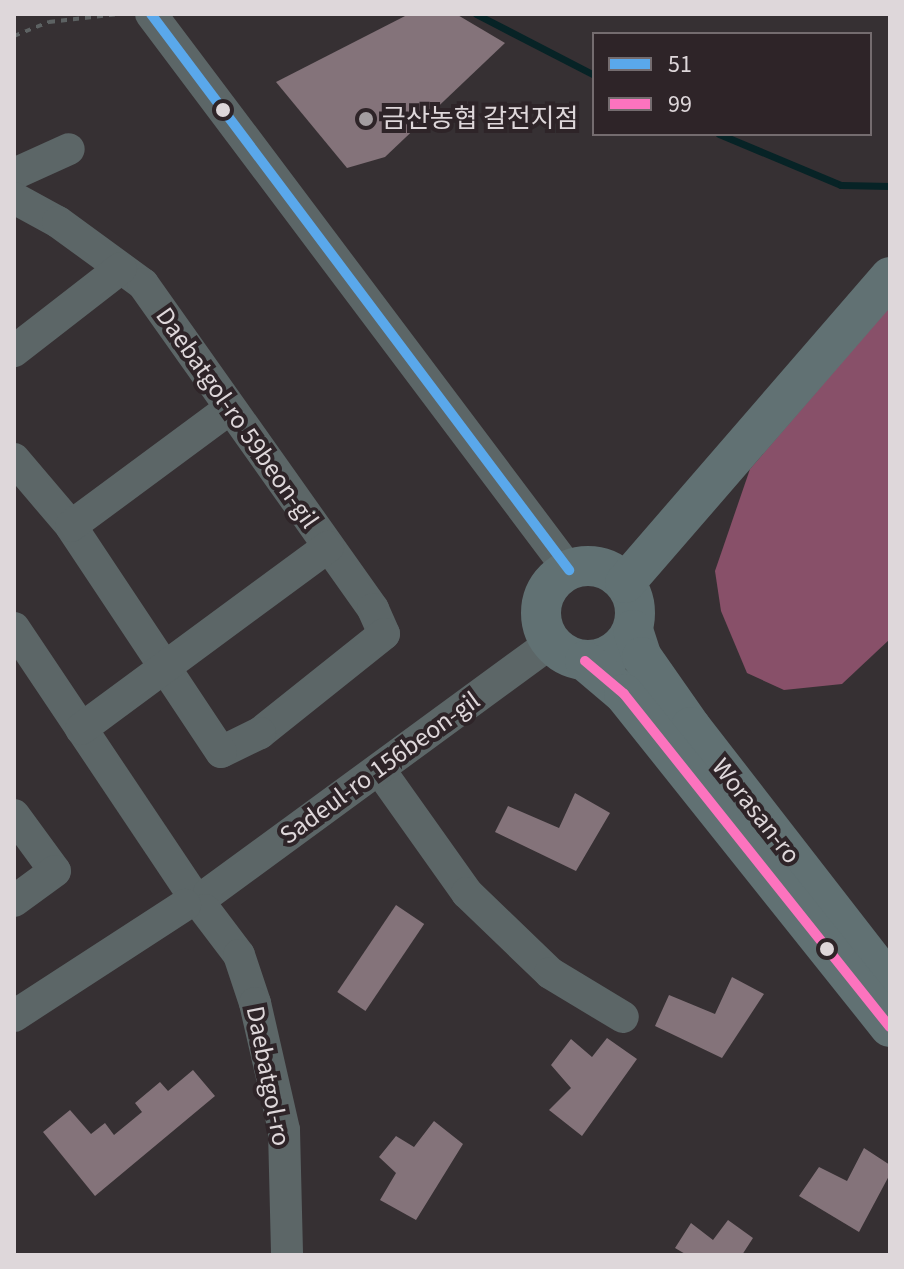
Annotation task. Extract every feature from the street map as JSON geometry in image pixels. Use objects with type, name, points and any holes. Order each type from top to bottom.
[{"type":"main road","points":[[625,583],[890,277]]},
{"type":"main road","points":[[568,652],[608,657],[633,630],[636,606],[625,583],[593,566],[569,570],[544,597],[541,621],[568,652],[624,694],[890,1027]]},
{"type":"main road","name":"Worasan-ro","points":[[633,630],[642,657],[691,727],[890,984]]},
{"type":"street","points":[[152,16],[569,570]]},
{"type":"street","points":[[14,174],[69,149]]},
{"type":"street","name":"Daebatgol-ro 59beon-gil","points":[[14,198],[58,222],[143,284],[328,547],[81,729]]},
{"type":"street","points":[[14,351],[121,268]]},
{"type":"street","points":[[71,526],[229,409]]},
{"type":"street","points":[[14,459],[71,526],[221,752],[260,733],[384,634],[328,547]]},
{"type":"street","name":"Daebatgol-ro","points":[[14,628],[197,899],[239,955],[255,1003],[284,1130],[287,1255]]},
{"type":"street","name":"Sadeul-ro 156beon-gil","points":[[14,1016],[197,899],[379,769],[568,652]]},
{"type":"street","points":[[379,769],[467,893],[550,973],[623,1017]]},
{"type":"street","points":[[14,815],[55,871],[14,901]]},
{"type":"path","points":[[14,36],[49,22],[119,14]]},
{"type":"shaded area","points":[[890,306],[890,639],[842,684],[784,690],[747,673],[721,611],[715,571],[750,469]]},
{"type":"building","name":"금산농협 갈전지점","points":[[409,14],[456,14],[505,43],[385,157],[347,168],[276,82]]},
{"type":"building","points":[[575,793],[610,813],[576,871],[495,832],[508,806],[559,828]]},
{"type":"building","points":[[396,905],[424,924],[365,1011],[337,992]]},
{"type":"building","points":[[732,977],[764,994],[722,1058],[655,1026],[669,995],[715,1014]]},
{"type":"building","points":[[607,1038],[637,1059],[582,1136],[549,1110],[571,1088],[551,1065],[571,1039],[592,1057]]},
{"type":"building","points":[[193,1070],[215,1096],[95,1196],[43,1132],[70,1110],[91,1134],[105,1123],[114,1135],[142,1112],[135,1103],[160,1082],[168,1091]]},
{"type":"building","points":[[434,1121],[463,1144],[416,1220],[380,1200],[396,1173],[379,1157],[396,1136],[414,1147]]},
{"type":"building","points":[[864,1148],[890,1165],[890,1174],[859,1232],[799,1196],[819,1167],[847,1181]]},
{"type":"building","points":[[728,1220],[753,1238],[742,1255],[687,1255],[675,1248],[691,1223],[713,1240]]},
{"type":"waterway","points":[[476,14],[592,74]]},
{"type":"waterway","points":[[724,136],[841,185],[890,186]]},
{"type":"transit line","name":"51","points":[[151,14],[569,570]]},
{"type":"transit line","name":"99","points":[[585,661],[624,694],[890,1027]]},
{"type":"place","name":"금산농협 갈전지점","points":[[366,119]]}]
